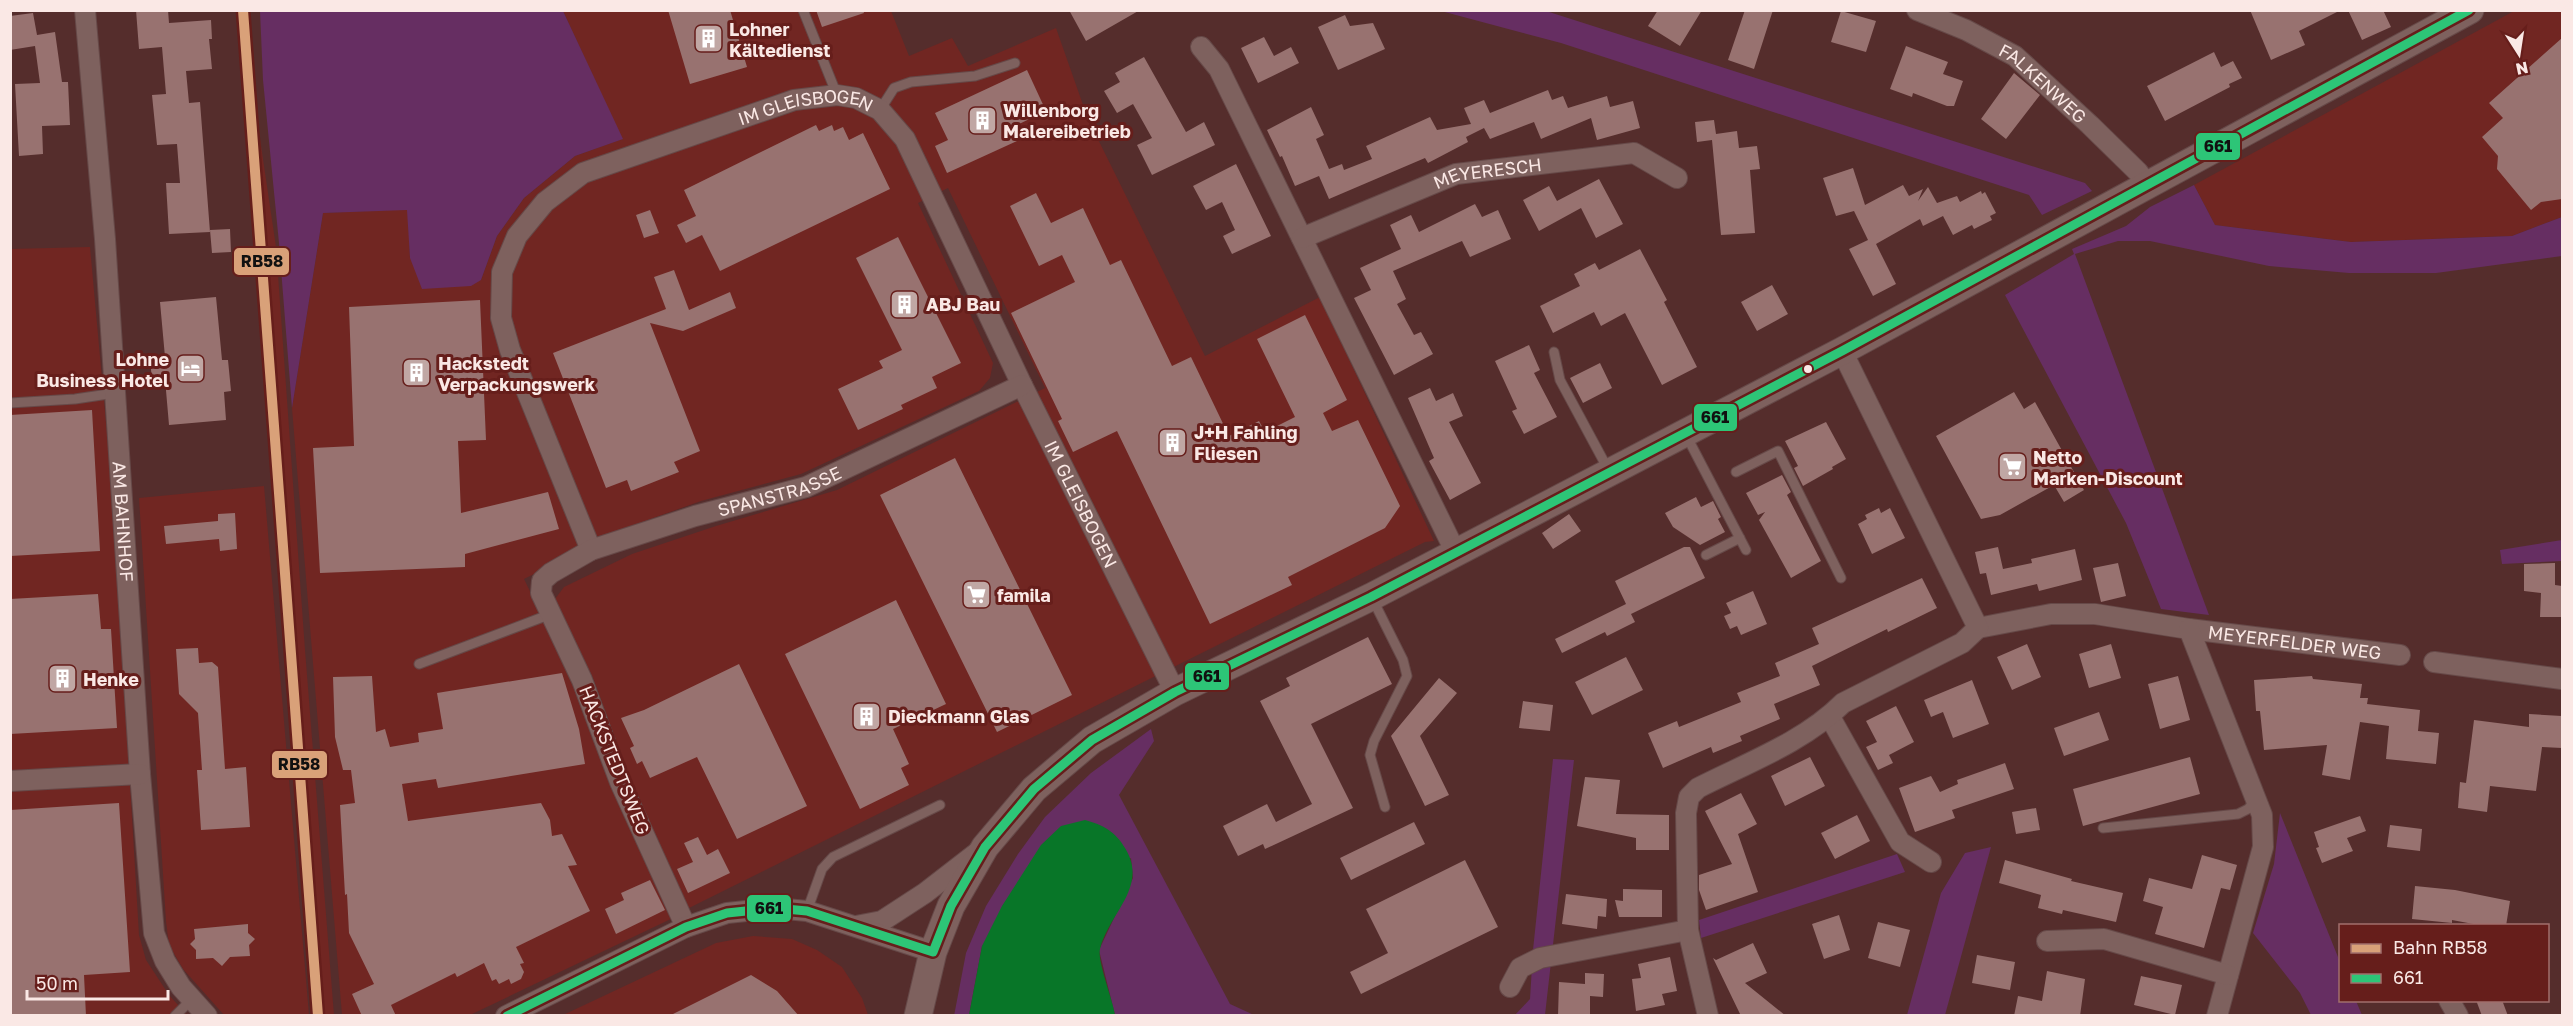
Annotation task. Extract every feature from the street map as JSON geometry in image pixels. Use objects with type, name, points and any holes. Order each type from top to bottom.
[{"type":"main road","points":[[918,1016],[933,952],[951,906],[985,847],[1034,789],[1092,740],[1175,692],[1371,597],[1842,351],[2470,10]]},
{"type":"street","name":"AM BAHNHOF","points":[[85,10],[105,239],[140,774],[154,933],[165,961],[181,987],[207,1016]]},
{"type":"street","name":"FALKENWEG","points":[[1917,10],[1966,30],[2015,56],[2090,125],[2138,172],[2148,186]]},
{"type":"street","points":[[1202,47],[1219,69],[1456,553]]},
{"type":"street","name":"IM GLEISBOGEN","points":[[591,550],[510,350],[501,318],[502,272],[517,236],[545,202],[583,173],[794,100],[837,95],[856,98],[880,110],[905,138],[1022,385],[1175,692]]},
{"type":"street","name":"MEYERESCH","points":[[1302,238],[1456,174],[1634,153],[1677,178]]},
{"type":"street","points":[[1708,1016],[1688,930],[1686,813],[1689,797],[1698,788],[1808,732],[1830,717],[1843,703],[1962,643],[1978,628],[1842,351]]},
{"type":"street","name":"SPANSTRASSE","points":[[541,593],[542,581],[551,573],[591,550],[695,516],[806,487],[1022,385]]},
{"type":"street","name":"HACKSTEDTSWEG","points":[[541,593],[582,680],[620,782],[686,927]]},
{"type":"street","name":"MEYERFELDER WEG","points":[[1978,628],[2051,614],[2095,614],[2189,629],[2400,655]]},
{"type":"street","points":[[2189,629],[2262,815],[2263,847],[2217,1016]]},
{"type":"street","points":[[2434,662],[2562,679]]},
{"type":"street","points":[[1830,717],[1900,842],[1931,862]]},
{"type":"street","points":[[10,782],[140,774]]},
{"type":"street","points":[[854,926],[882,921],[925,893],[985,847]]},
{"type":"street","points":[[506,1016],[686,927],[727,913],[775,908],[807,911],[933,952]]},
{"type":"street","points":[[1510,987],[1520,968],[1540,958],[1688,930]]},
{"type":"street","points":[[2047,941],[2104,939],[2228,975]]},
{"type":"street","points":[[2450,1002],[2458,1016]]},
{"type":"lane","points":[[803,10],[837,95]]},
{"type":"lane","points":[[880,110],[894,88],[910,82],[975,76],[1015,63]]},
{"type":"lane","points":[[1554,352],[1560,380],[1610,473]]},
{"type":"lane","points":[[10,403],[75,399],[115,393]]},
{"type":"lane","points":[[1684,432],[1746,550]]},
{"type":"lane","points":[[1736,472],[1778,452],[1841,578]]},
{"type":"lane","points":[[1706,555],[1740,538]]},
{"type":"lane","points":[[1371,597],[1403,660],[1407,676],[1374,741],[1370,754],[1385,807]]},
{"type":"lane","points":[[419,664],[551,614]]},
{"type":"lane","points":[[2103,828],[2238,814],[2248,809],[2256,800]]},
{"type":"lane","points":[[807,911],[822,869],[833,857],[940,805]]},
{"type":"lane","points":[[176,1016],[192,999]]},
{"type":"shaded area","points":[[238,11],[248,11],[255,105],[276,247],[334,1015],[314,1015]]},
{"type":"shaded area","points":[[260,11],[563,11],[623,139],[575,156],[524,198],[497,236],[481,280],[471,286],[422,289],[410,258],[407,210],[323,213],[292,408],[263,80]]},
{"type":"shaded area","points":[[563,11],[891,11],[909,56],[952,38],[968,66],[1056,28],[1088,119],[1205,356],[1320,297],[1434,541],[1425,542],[687,909],[631,781],[593,678],[555,599],[564,587],[632,554],[837,490],[1045,388],[948,188],[918,203],[993,363],[990,378],[979,391],[801,474],[701,501],[628,527],[524,579],[575,683],[675,917],[470,1015],[342,1015],[292,408],[323,213],[408,209],[410,258],[481,280],[497,236],[524,198],[575,156],[622,139]]},
{"type":"shaded area","points":[[1441,11],[1546,11],[2085,183],[2092,191],[2042,215],[2029,195],[1561,43]]},
{"type":"shaded area","points":[[2514,11],[2562,11],[2562,217],[2512,236],[2351,242],[2215,225],[2194,185]]},
{"type":"shaded area","points":[[2194,185],[2215,225],[2351,242],[2512,236],[2562,217],[2562,256],[2436,273],[2349,273],[2269,266],[2150,241],[2118,241],[2075,254],[2209,615],[2161,609],[2126,523],[2005,295],[2074,254],[2072,249],[2126,226],[2150,207]]},
{"type":"shaded area","points":[[90,247],[113,500],[139,935],[146,960],[169,995],[187,1015],[11,1015],[10,249]]},
{"type":"shaded area","points":[[264,486],[309,1015],[224,1015],[183,969],[169,945],[166,921],[139,498]]},
{"type":"shaded area","points":[[2562,540],[2562,561],[2502,564],[2500,550]]},
{"type":"shaded area","points":[[1151,729],[1154,741],[1119,795],[1230,1004],[1254,1015],[1115,1015],[1099,950],[1133,878],[1131,858],[982,946],[969,1015],[954,1016],[966,953],[986,906],[1018,854],[1045,817],[1091,773]]},
{"type":"shaded area","points":[[1553,759],[1574,760],[1545,1015],[1514,1016],[1530,999]]},
{"type":"shaded area","points":[[2280,813],[2339,960],[2339,1002],[2356,1002],[2362,1015],[2311,1015],[2300,993],[2253,933],[2274,864]]},
{"type":"shaded area","points":[[1085,820],[1113,833],[1125,848],[1131,862],[1130,888],[1100,949],[1101,962],[1115,1015],[969,1015],[982,946],[1002,906],[1041,845],[1061,826]]},
{"type":"shaded area","points":[[1991,847],[1945,1015],[1907,1015],[1941,893],[1965,853]]},
{"type":"shaded area","points":[[1897,854],[1905,872],[1701,938],[1699,920]]},
{"type":"shaded area","points":[[753,936],[792,939],[817,950],[842,967],[862,998],[868,1015],[561,1016],[716,943]]},
{"type":"building","points":[[136,10],[168,10],[169,23],[211,20],[212,39],[209,39],[212,69],[186,71],[189,103],[200,102],[210,232],[169,234],[166,183],[180,183],[177,144],[157,145],[152,95],[166,94],[162,47],[139,49]]},
{"type":"building","name":"Lohner Kältedienst","points":[[668,10],[730,10],[747,67],[690,84]]},
{"type":"building","points":[[816,10],[863,10],[864,13],[822,27]]},
{"type":"building","points":[[1069,10],[1140,10],[1086,41]]},
{"type":"building","points":[[1658,10],[1702,10],[1680,46],[1648,26]]},
{"type":"building","points":[[1745,10],[1773,10],[1754,69],[1728,60]]},
{"type":"building","points":[[2250,10],[2341,10],[2299,31],[2305,45],[2271,60]]},
{"type":"building","points":[[2348,10],[2383,10],[2391,27],[2362,40]]},
{"type":"building","points":[[1841,11],[1876,21],[1866,52],[1831,42]]},
{"type":"building","points":[[33,13],[37,35],[55,32],[62,82],[68,82],[70,125],[42,126],[43,154],[19,156],[15,84],[40,83],[35,46],[10,50],[10,16]]},
{"type":"building","points":[[1345,15],[1350,26],[1373,23],[1385,49],[1338,70],[1318,27]]},
{"type":"building","points":[[1264,37],[1274,56],[1291,47],[1299,63],[1258,83],[1241,48]]},
{"type":"building","points":[[2562,38],[2562,199],[2541,202],[2531,210],[2497,169],[2498,156],[2482,137],[2503,118],[2489,103]]},
{"type":"building","points":[[1906,46],[1948,62],[1943,74],[1963,81],[1954,106],[1947,106],[1913,93],[1912,97],[1890,89]]},
{"type":"building","points":[[2214,52],[2221,67],[2233,61],[2242,78],[2229,84],[2230,87],[2165,121],[2147,86]]},
{"type":"building","points":[[1144,57],[1186,132],[1204,122],[1215,145],[1152,175],[1137,145],[1152,138],[1133,104],[1117,113],[1104,91],[1120,82],[1115,73]]},
{"type":"building","name":"Willenborg Malereibetrieb","points":[[1027,70],[1046,111],[1011,128],[1017,141],[947,173],[935,146],[948,140],[935,113]]},
{"type":"building","points":[[2014,73],[2040,95],[2006,139],[1981,119]]},
{"type":"building","points":[[1548,90],[1552,100],[1563,96],[1568,108],[1607,96],[1610,107],[1633,101],[1640,128],[1597,140],[1591,118],[1541,139],[1534,122],[1490,139],[1484,128],[1466,137],[1468,142],[1428,163],[1425,158],[1329,199],[1319,176],[1295,186],[1267,130],[1311,107],[1324,135],[1316,139],[1329,169],[1342,164],[1344,170],[1372,159],[1366,146],[1430,117],[1437,130],[1471,124],[1464,108],[1484,100],[1490,113]]},
{"type":"building","points":[[1714,120],[1716,134],[1737,131],[1739,148],[1757,146],[1760,169],[1750,170],[1755,233],[1721,235],[1712,140],[1697,142],[1695,122]]},
{"type":"building","points":[[816,125],[819,131],[832,125],[834,131],[843,127],[849,140],[863,133],[890,189],[720,271],[702,235],[686,243],[677,225],[696,216],[684,190]]},
{"type":"building","points":[[1236,164],[1271,236],[1232,254],[1223,236],[1235,230],[1222,202],[1206,210],[1193,186]]},
{"type":"building","points":[[1853,168],[1865,205],[1903,185],[1909,196],[1923,189],[1918,201],[1928,187],[1937,203],[1957,196],[1960,202],[1981,191],[1982,194],[1985,192],[1996,213],[1990,216],[1992,220],[1974,229],[1972,225],[1953,235],[1943,216],[1923,226],[1920,219],[1876,244],[1896,284],[1873,296],[1849,249],[1868,240],[1854,211],[1836,216],[1823,178]]},
{"type":"building","points":[[1599,179],[1623,224],[1596,238],[1581,208],[1539,231],[1523,200],[1549,186],[1557,201]]},
{"type":"building","points":[[1036,193],[1051,223],[1083,208],[1110,265],[1121,260],[1172,366],[1191,357],[1229,436],[1259,421],[1265,432],[1295,417],[1257,339],[1305,315],[1347,400],[1323,413],[1332,431],[1358,420],[1400,506],[1385,528],[1288,577],[1292,585],[1210,624],[1117,431],[1073,452],[1058,421],[1062,419],[1011,313],[1075,282],[1062,255],[1039,266],[1010,206]]},
{"type":"building","points":[[1475,204],[1482,217],[1498,210],[1511,239],[1470,257],[1462,241],[1393,271],[1406,299],[1397,304],[1414,335],[1421,332],[1433,354],[1394,375],[1354,298],[1371,290],[1360,268],[1401,249],[1390,225],[1411,215],[1419,232]]},
{"type":"building","points":[[650,210],[659,233],[644,238],[636,215]]},
{"type":"building","points":[[230,229],[231,252],[212,253],[210,230]]},
{"type":"building","name":"ABJ Bau","points":[[898,237],[961,363],[932,377],[937,388],[901,405],[903,409],[858,430],[838,389],[883,368],[879,361],[902,350],[856,258]]},
{"type":"building","points":[[1640,249],[1667,300],[1664,302],[1697,367],[1662,385],[1625,313],[1601,326],[1594,312],[1553,333],[1540,306],[1580,286],[1574,274],[1595,263],[1599,270]]},
{"type":"building","points":[[674,270],[689,310],[730,292],[736,308],[683,331],[650,323],[700,451],[674,462],[679,472],[631,491],[627,480],[606,488],[553,353],[666,309],[654,277]]},
{"type":"building","points":[[1772,285],[1788,314],[1757,331],[1741,302]]},
{"type":"building","name":"Lohne Business Hotel","points":[[216,297],[222,360],[228,360],[231,391],[224,392],[226,420],[169,425],[165,379],[152,381],[150,358],[165,357],[160,302]]},
{"type":"building","name":"Hackstedt Verpackungswerk","points":[[480,300],[486,440],[458,441],[461,513],[548,492],[559,529],[465,554],[465,567],[320,573],[313,448],[354,446],[349,307]]},
{"type":"building","points":[[1529,345],[1540,370],[1534,373],[1557,417],[1524,434],[1512,411],[1517,409],[1495,361]]},
{"type":"building","points":[[1600,363],[1612,388],[1583,403],[1570,378]]},
{"type":"building","points":[[1430,388],[1436,401],[1453,393],[1463,416],[1449,422],[1481,483],[1450,500],[1429,461],[1434,458],[1408,398]]},
{"type":"building","name":"Netto Marken-Discount","points":[[2014,392],[2024,409],[2035,402],[2084,490],[2064,502],[2054,485],[2000,515],[1981,519],[1936,436]]},
{"type":"building","points":[[92,410],[100,551],[10,556],[10,415]]},
{"type":"building","points":[[1826,422],[1846,459],[1803,486],[1794,468],[1798,466],[1785,441]]},
{"type":"building","name":"famila","points":[[955,458],[1072,695],[997,732],[880,495]]},
{"type":"building","points":[[1782,475],[1791,492],[1787,495],[1821,561],[1791,578],[1759,520],[1765,512],[1758,515],[1746,493]]},
{"type":"building","points":[[1696,497],[1701,507],[1713,501],[1721,517],[1718,519],[1725,532],[1700,545],[1673,527],[1665,513]]},
{"type":"building","points":[[1879,508],[1881,513],[1890,508],[1905,538],[1872,554],[1858,524],[1867,519],[1865,515]]},
{"type":"building","points":[[235,513],[237,549],[220,551],[219,539],[166,544],[164,526],[218,521],[218,514]]},
{"type":"building","points":[[1569,514],[1581,531],[1553,549],[1542,533]]},
{"type":"building","points":[[1684,547],[1690,547],[1705,578],[1631,614],[1635,622],[1607,636],[1605,632],[1562,653],[1555,639],[1626,604],[1615,581]]},
{"type":"building","points":[[1998,547],[2003,569],[2032,563],[2031,559],[2075,549],[2082,580],[2039,591],[2037,584],[1991,595],[1986,573],[1980,574],[1975,552]]},
{"type":"building","points":[[2118,563],[2126,596],[2101,602],[2093,568]]},
{"type":"building","points":[[2555,563],[2555,585],[2562,586],[2562,617],[2540,617],[2541,593],[2524,591],[2524,564]]},
{"type":"building","points":[[1922,578],[1937,608],[1888,632],[1887,629],[1812,666],[1820,685],[1774,704],[1780,719],[1740,736],[1742,741],[1713,753],[1711,747],[1663,768],[1648,733],[1677,721],[1679,727],[1741,702],[1737,693],[1780,676],[1775,663],[1819,644],[1812,628]]},
{"type":"building","points":[[1753,591],[1767,624],[1741,635],[1737,626],[1730,629],[1724,616],[1731,613],[1726,603]]},
{"type":"building","name":"Henke","points":[[98,594],[101,629],[111,629],[117,728],[10,734],[10,599]]},
{"type":"building","name":"Dieckmann Glas","points":[[896,600],[946,704],[893,729],[909,764],[901,768],[909,785],[860,809],[785,654]]},
{"type":"building","points":[[1368,637],[1392,684],[1311,724],[1353,808],[1265,849],[1263,844],[1238,856],[1223,826],[1267,804],[1276,822],[1312,804],[1260,701],[1290,686],[1286,678]]},
{"type":"building","points":[[2027,644],[2041,677],[2012,690],[1997,657]]},
{"type":"building","points":[[2111,644],[2121,678],[2089,688],[2079,654]]},
{"type":"building","points":[[198,648],[199,663],[212,662],[218,667],[225,769],[246,767],[250,827],[201,830],[197,770],[202,770],[198,713],[179,694],[176,649]]},
{"type":"building","points":[[1626,657],[1643,690],[1592,715],[1575,682]]},
{"type":"building","points":[[739,664],[807,806],[737,839],[697,757],[650,778],[642,761],[637,764],[630,748],[634,746],[621,718],[644,710]]},
{"type":"building","points":[[562,673],[579,729],[585,764],[438,788],[436,779],[402,784],[408,821],[541,803],[550,820],[552,836],[562,834],[577,865],[568,866],[590,911],[516,947],[524,963],[520,964],[524,972],[521,979],[511,984],[509,979],[499,984],[496,979],[492,981],[484,963],[457,977],[455,973],[391,1005],[396,1016],[362,1016],[352,994],[374,984],[349,933],[340,805],[355,803],[351,770],[343,770],[335,737],[333,677],[372,676],[376,732],[385,729],[390,747],[419,742],[418,733],[443,729],[437,693]]},
{"type":"building","points":[[2178,676],[2190,720],[2160,729],[2148,684]]},
{"type":"building","points":[[2312,676],[2313,679],[2362,684],[2360,698],[2368,698],[2367,704],[2420,710],[2418,731],[2439,733],[2436,764],[2386,759],[2389,726],[2360,722],[2350,780],[2322,775],[2327,745],[2264,750],[2260,711],[2256,711],[2254,680]]},
{"type":"building","points":[[1439,678],[1457,693],[1420,736],[1449,795],[1425,806],[1391,736]]},
{"type":"building","points":[[1972,680],[1989,724],[1953,738],[1943,712],[1931,717],[1924,700]]},
{"type":"building","points":[[1523,701],[1553,705],[1550,731],[1519,728]]},
{"type":"building","points":[[1896,706],[1914,742],[1889,755],[1893,763],[1878,770],[1866,747],[1877,742],[1866,721]]},
{"type":"building","points":[[2099,712],[2109,740],[2064,756],[2054,728]]},
{"type":"building","points":[[2529,714],[2562,716],[2562,748],[2542,747],[2536,791],[2490,786],[2487,812],[2458,808],[2460,782],[2466,783],[2474,720],[2529,727]]},
{"type":"building","points":[[1810,757],[1825,786],[1785,806],[1771,776]]},
{"type":"building","points":[[2190,757],[2200,794],[2083,826],[2073,789]]},
{"type":"building","points":[[2005,763],[2014,789],[1952,810],[1955,818],[1915,832],[1899,788],[1931,776],[1940,792],[1958,784],[1957,780]]},
{"type":"building","points":[[1585,777],[1620,780],[1616,814],[1669,815],[1669,850],[1636,850],[1636,838],[1577,826]]},
{"type":"building","points":[[1741,793],[1757,824],[1738,834],[1758,892],[1706,910],[1699,890],[1699,875],[1732,864],[1705,811]]},
{"type":"building","points":[[119,803],[130,972],[84,975],[86,1016],[10,1016],[10,810]]},
{"type":"building","points":[[2036,808],[2040,830],[2016,834],[2012,812]]},
{"type":"building","points":[[1857,815],[1870,841],[1835,859],[1821,833]]},
{"type":"building","points":[[2360,816],[2366,831],[2347,838],[2353,851],[2322,863],[2316,848],[2319,847],[2314,832]]},
{"type":"building","points":[[1414,822],[1425,844],[1351,880],[1340,858]]},
{"type":"building","points":[[2390,825],[2422,829],[2420,851],[2387,847]]},
{"type":"building","points":[[698,837],[707,855],[718,849],[730,873],[688,893],[677,869],[693,862],[684,843]]},
{"type":"building","points":[[2202,855],[2237,865],[2230,890],[2221,888],[2204,948],[2155,934],[2163,907],[2143,901],[2149,878],[2192,889]]},
{"type":"building","points":[[1465,860],[1498,927],[1361,994],[1350,972],[1388,953],[1366,909]]},
{"type":"building","points":[[2005,860],[2072,879],[2071,881],[2123,893],[2116,922],[2063,910],[2062,914],[2038,908],[2041,895],[1999,883]]},
{"type":"building","points":[[650,880],[665,910],[616,934],[605,909],[624,900],[621,893]]},
{"type":"building","points":[[2415,886],[2455,890],[2510,901],[2506,924],[2473,924],[2452,920],[2452,923],[2412,919]]},
{"type":"building","points":[[1623,889],[1662,890],[1662,917],[1619,917],[1615,900],[1623,901]]},
{"type":"building","points":[[1566,894],[1607,899],[1606,917],[1598,916],[1597,929],[1562,924]]},
{"type":"building","points":[[1839,915],[1850,950],[1824,959],[1812,924]]},
{"type":"building","points":[[1878,922],[1910,930],[1900,967],[1868,958]]},
{"type":"building","points":[[248,924],[248,933],[255,939],[249,945],[250,956],[230,957],[222,966],[213,958],[196,959],[196,950],[190,944],[195,939],[194,929]]},
{"type":"building","points":[[1753,943],[1767,973],[1745,983],[1786,1016],[1741,1016],[1713,958],[1716,960]]},
{"type":"building","points":[[1977,955],[2015,962],[2010,990],[1972,983]]},
{"type":"building","points":[[1670,957],[1677,991],[1662,994],[1665,1005],[1636,1011],[1632,979],[1641,978],[1638,964]]},
{"type":"building","points":[[2047,971],[2085,979],[2080,1016],[2014,1016],[2018,996],[2042,1001]]},
{"type":"building","points":[[1585,973],[1604,974],[1603,997],[1590,996],[1590,1016],[1558,1016],[1559,982],[1585,984]]},
{"type":"building","points":[[751,975],[777,991],[799,1016],[669,1016]]},
{"type":"building","points":[[2141,976],[2182,985],[2175,1015],[2134,1005]]},
{"type":"building","points":[[2477,1002],[2503,1002],[2508,1016],[2482,1016]]},
{"type":"rail line","name":"RB58","points":[[243,10],[318,1016]]},
{"type":"transit line","name":"661","points":[[507,1016],[686,927],[727,913],[775,908],[807,911],[933,952],[951,906],[985,847],[1034,789],[1092,740],[1175,692],[1371,597],[1842,351],[2469,10]]},
{"type":"place","name":"Lohner Kältedienst","points":[[708,39]]},
{"type":"place","name":"Willenborg Malereibetrieb","points":[[982,120]]},
{"type":"place","name":"ABJ Bau","points":[[905,304]]},
{"type":"place","name":"Lohne Business Hotel","points":[[190,369]]},
{"type":"place","name":"Hackstedt Verpackungswerk","points":[[417,373]]},
{"type":"place","name":"J+H Fahling Fliesen","points":[[1173,442]]},
{"type":"place","name":"Netto Marken-Discount","points":[[2012,467]]},
{"type":"place","name":"famila","points":[[976,595]]},
{"type":"place","name":"Henke","points":[[62,679]]},
{"type":"place","name":"Dieckmann Glas","points":[[867,716]]}]
